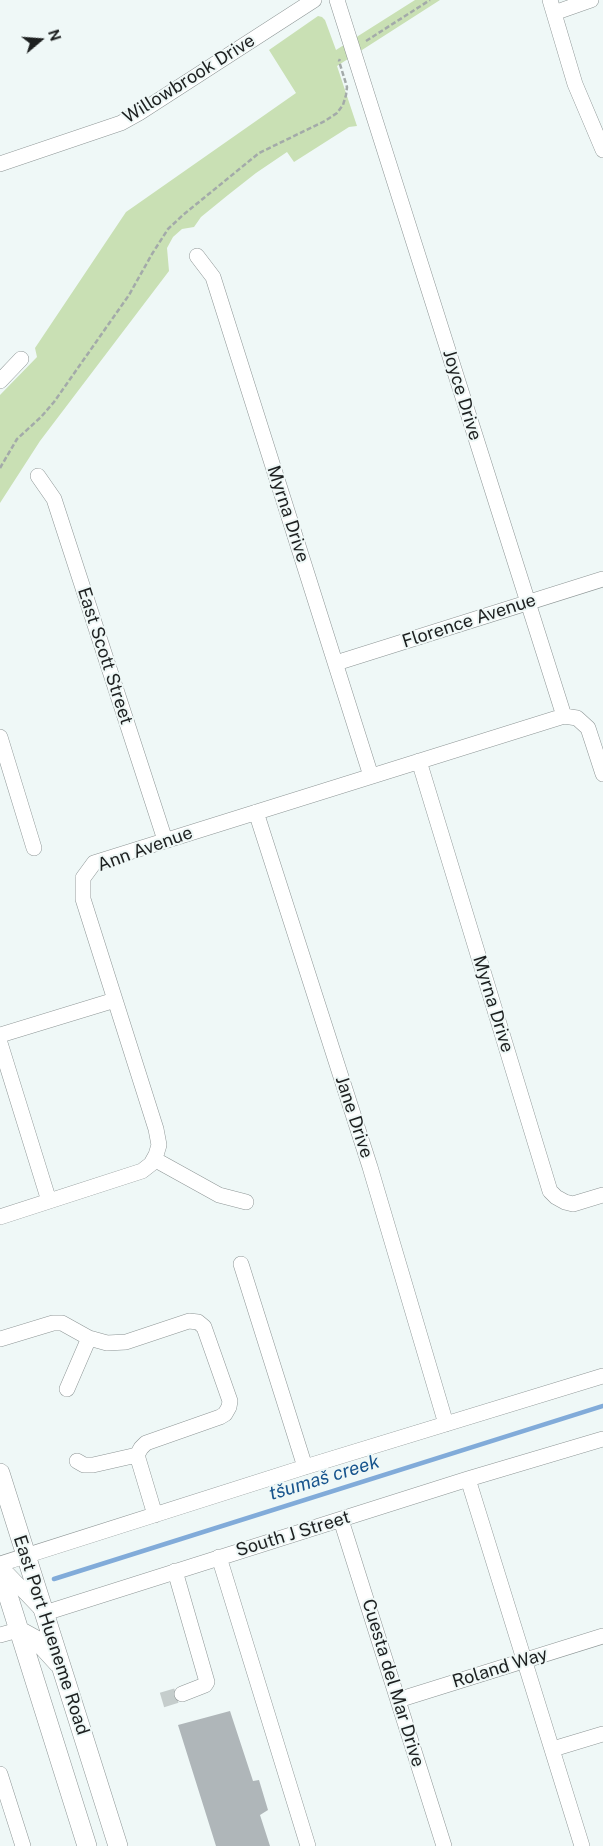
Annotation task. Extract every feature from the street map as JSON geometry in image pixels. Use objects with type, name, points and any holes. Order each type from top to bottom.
[{"type":"main road","name":"East Port Hueneme Road","points":[[0,1473],[118,1846]]},
{"type":"main road","name":"East Port Hueneme Road","points":[[0,1570],[87,1846]]},
{"type":"main road","points":[[18,1630],[38,1642],[62,1667]]},
{"type":"street","name":"Willowbrook Drive","points":[[0,164],[120,123],[139,113],[314,0]]},
{"type":"street","name":"Joyce Drive","points":[[337,0],[564,716]]},
{"type":"street","points":[[592,0],[552,6],[575,84],[603,150]]},
{"type":"street","name":"Myrna Drive","points":[[198,256],[212,278],[371,776]]},
{"type":"street","points":[[0,381],[21,359]]},
{"type":"street","name":"East Scott Street","points":[[38,476],[54,499],[165,840]]},
{"type":"street","name":"Florence Avenue","points":[[336,663],[603,579]]},
{"type":"street","points":[[564,716],[577,718],[588,728],[603,774]]},
{"type":"street","name":"Ann Avenue","points":[[154,1159],[158,1145],[156,1129],[83,900],[83,878],[94,864],[165,840],[564,716]]},
{"type":"street","points":[[0,737],[34,848]]},
{"type":"street","name":"Myrna Drive","points":[[419,761],[550,1191],[556,1197],[573,1204],[603,1195]]},
{"type":"street","name":"Jane Drive","points":[[256,812],[370,1167],[446,1424]]},
{"type":"street","points":[[0,1035],[115,1000]]},
{"type":"street","points":[[0,1043],[49,1201]]},
{"type":"street","points":[[0,1217],[142,1172],[154,1159],[219,1195],[246,1202]]},
{"type":"street","points":[[241,1264],[305,1467]]},
{"type":"street","points":[[0,1339],[53,1323],[62,1323],[89,1338],[107,1343],[126,1342],[190,1321],[198,1322],[204,1327],[230,1401],[225,1414],[146,1443],[137,1455],[93,1465],[84,1465],[77,1461]]},
{"type":"street","points":[[68,1389],[89,1338]]},
{"type":"street","points":[[45,1612],[0,1565],[305,1467],[603,1376]]},
{"type":"street","name":"South J Street","points":[[45,1612],[342,1520],[468,1478],[603,1439]]},
{"type":"street","points":[[137,1455],[155,1515]]},
{"type":"street","points":[[468,1478],[526,1660],[582,1846]]},
{"type":"street","name":"Cuesta del Mar Drive","points":[[342,1520],[444,1846]]},
{"type":"street","points":[[219,1557],[308,1846]]},
{"type":"street","points":[[175,1571],[207,1682],[205,1685],[182,1694]]},
{"type":"street","points":[[0,1635],[18,1630]]},
{"type":"street","name":"Roland Way","points":[[398,1700],[603,1636]]},
{"type":"street","points":[[553,1749],[603,1734]]},
{"type":"street","points":[[0,1774],[23,1846]]},
{"type":"path","points":[[364,42],[430,0]]},
{"type":"path","points":[[0,468],[17,439],[54,402],[129,295],[168,229],[259,153],[325,121],[337,113],[343,105],[347,86],[340,59]]},
{"type":"green space","points":[[415,0],[440,0],[337,66],[357,126],[349,127],[294,162],[287,152],[228,195],[201,217],[194,227],[182,229],[173,237],[167,248],[169,271],[40,441],[0,503],[0,395],[37,357],[35,348],[126,212],[296,93],[269,50],[318,16],[325,20],[336,50]]},
{"type":"building","points":[[230,1711],[253,1781],[259,1780],[268,1810],[260,1815],[270,1846],[216,1846],[178,1725]]},
{"type":"waterway","name":"tšumaš creek","points":[[54,1579],[603,1406]]},
{"type":"tunnel","points":[[162,1700],[182,1694]]}]
